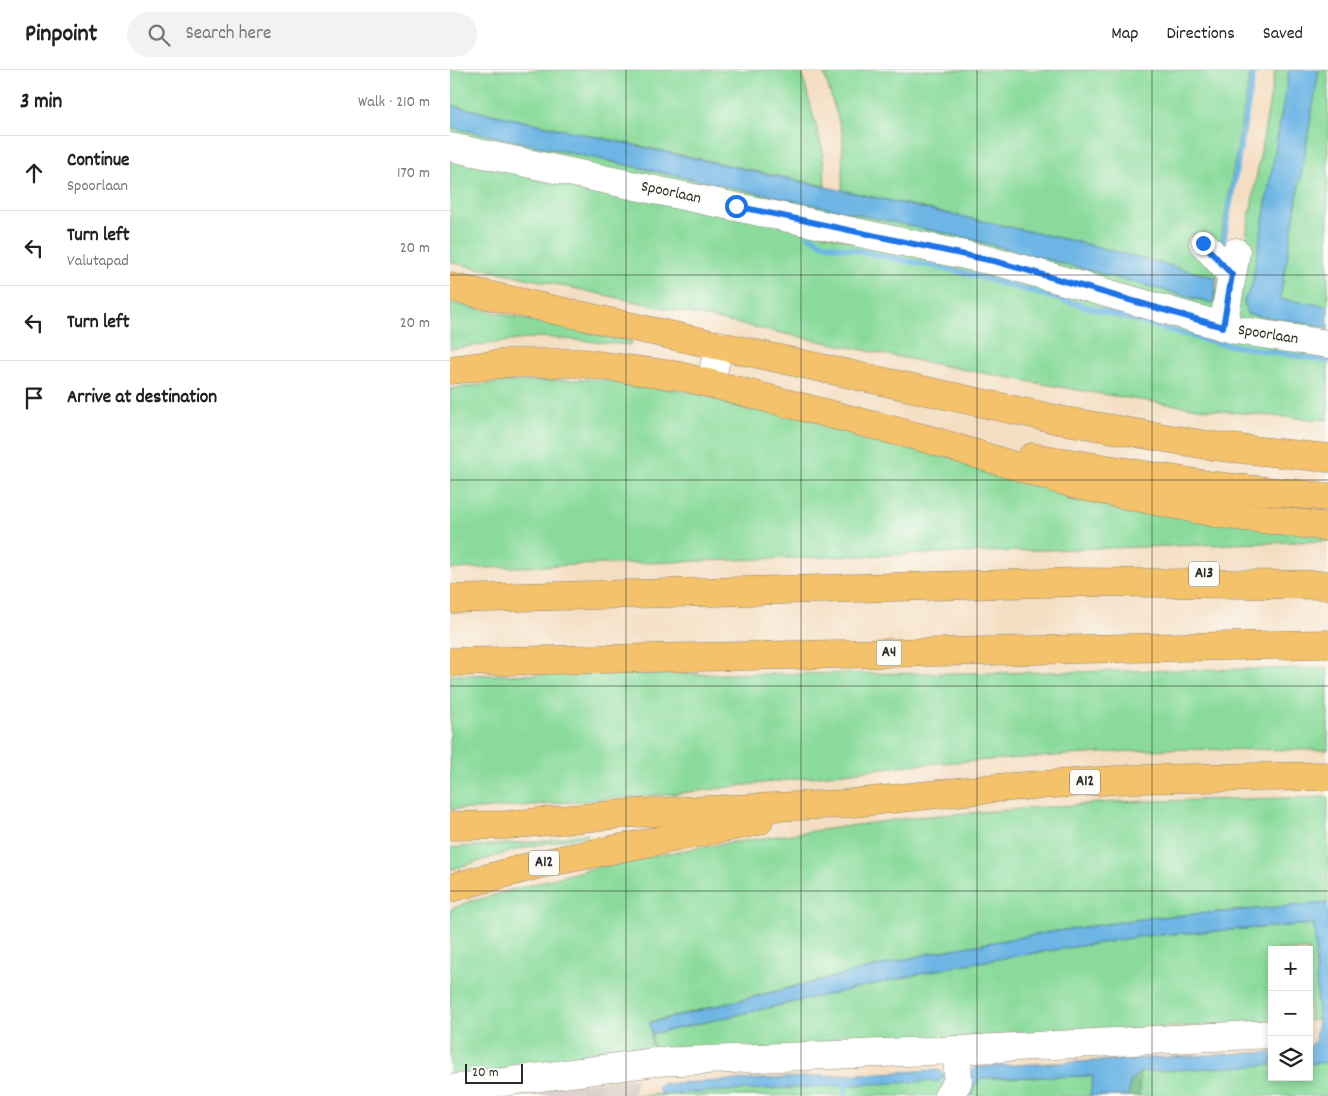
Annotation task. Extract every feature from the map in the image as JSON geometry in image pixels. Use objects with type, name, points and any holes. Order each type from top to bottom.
[{"type":"highway","points":[[450,287],[933,393],[1128,433],[1212,446],[1328,458]]},
{"type":"highway","points":[[450,370],[508,363],[581,363],[645,370],[710,382],[931,440],[1085,487],[1221,514],[1328,527]]},
{"type":"highway","points":[[931,440],[1215,486],[1328,497]]},
{"type":"highway","name":"A13","points":[[1081,582],[1328,567]]},
{"type":"highway","points":[[450,599],[1081,582],[1328,585]]},
{"type":"highway","name":"A4","points":[[450,662],[1328,644]]},
{"type":"highway","name":"A12","points":[[450,826],[507,825],[635,813],[843,804],[996,788],[1121,780],[1328,776]]},
{"type":"highway","name":"A12","points":[[450,888],[540,864],[843,804]]},
{"type":"street","name":"Spoorlaan","points":[[450,147],[998,262],[1223,327],[1328,344]]},
{"type":"street","points":[[1203,243],[1234,264],[1223,327]]},
{"type":"street","points":[[710,382],[719,345]]},
{"type":"street","points":[[450,1089],[655,1062],[957,1050],[1268,1034]]},
{"type":"street","points":[[948,1096],[958,1082],[957,1050]]},
{"type":"shaded area","points":[[636,1078],[633,1096],[456,1096]]},
{"type":"green space","points":[[450,70],[801,70],[823,152],[825,186],[450,105]]},
{"type":"green space","points":[[823,70],[1251,70],[1220,244],[1218,265],[1221,264],[1227,272],[1223,299],[1217,310],[1205,314],[989,254],[450,139],[450,127],[958,236],[1212,303],[1223,272],[1219,267],[1217,278],[1082,243],[842,190],[843,135]]},
{"type":"green space","points":[[1275,70],[1289,70],[1252,285],[1244,301],[1247,314],[1328,327],[1328,338],[1249,326],[1233,312]]},
{"type":"green space","points":[[1319,70],[1328,70],[1328,306],[1280,299]]},
{"type":"green space","points":[[450,153],[706,207],[1328,351],[1328,420],[1204,409],[1040,383],[861,350],[450,262]]},
{"type":"green space","points":[[450,303],[632,341],[630,345],[540,337],[450,349]]},
{"type":"green space","points":[[597,379],[696,393],[1328,528],[1328,541],[450,569],[450,389],[504,382]]},
{"type":"green space","points":[[1328,668],[1328,750],[1166,749],[909,765],[673,794],[481,809],[450,809],[450,675],[987,673]]},
{"type":"green space","points":[[1328,797],[1328,903],[1149,918],[1050,932],[931,953],[650,1022],[652,1052],[450,1077],[450,910],[465,903],[611,863],[727,843],[915,817],[1114,802]]},
{"type":"green space","points":[[587,833],[588,836],[523,848],[450,870],[450,848],[545,841]]},
{"type":"green space","points":[[1315,924],[1318,1020],[1313,1021],[1313,946],[1268,946],[1268,1022],[654,1055],[652,1034],[960,965],[1144,936]]},
{"type":"green space","points":[[1328,1038],[1328,1096],[1100,1096],[1106,1065],[1268,1056],[1268,1081],[1313,1081],[1313,1050]]},
{"type":"green space","points":[[1140,1072],[1139,1096],[1128,1096],[1131,1080]]},
{"type":"green space","points":[[952,1075],[939,1096],[637,1096],[661,1094]]},
{"type":"green space","points":[[1094,1076],[1090,1096],[972,1096],[975,1084],[981,1078]]},
{"type":"water","points":[[1289,70],[1319,70],[1280,299],[1328,306],[1328,327],[1247,314],[1244,301],[1252,285]]},
{"type":"water","points":[[450,105],[1082,243],[1217,278],[1213,303],[958,236],[450,127]]},
{"type":"water","points":[[1328,903],[1328,1062],[1313,1064],[1313,1043],[1315,1041],[1318,1020],[1314,924],[1144,936],[960,965],[652,1034],[649,1023],[931,953],[1050,932],[1149,918]]},
{"type":"water","points":[[1268,1052],[1268,1065],[1140,1072],[1131,1080],[1128,1096],[1090,1096],[1093,1076],[982,1078],[975,1084],[972,1096],[966,1096],[971,1072],[975,1067]]},
{"type":"water","points":[[939,1070],[944,1074],[940,1081],[661,1094],[657,1088],[661,1084]]},
{"type":"waterway","points":[[1223,243],[1254,70]]},
{"type":"waterway","points":[[809,236],[824,244],[961,272],[1217,343],[1328,361]]},
{"type":"waterway","points":[[844,1096],[847,1082]]},
{"type":"route","points":[[736,206],[998,262],[1223,327],[1232,275],[1203,243]]}]
